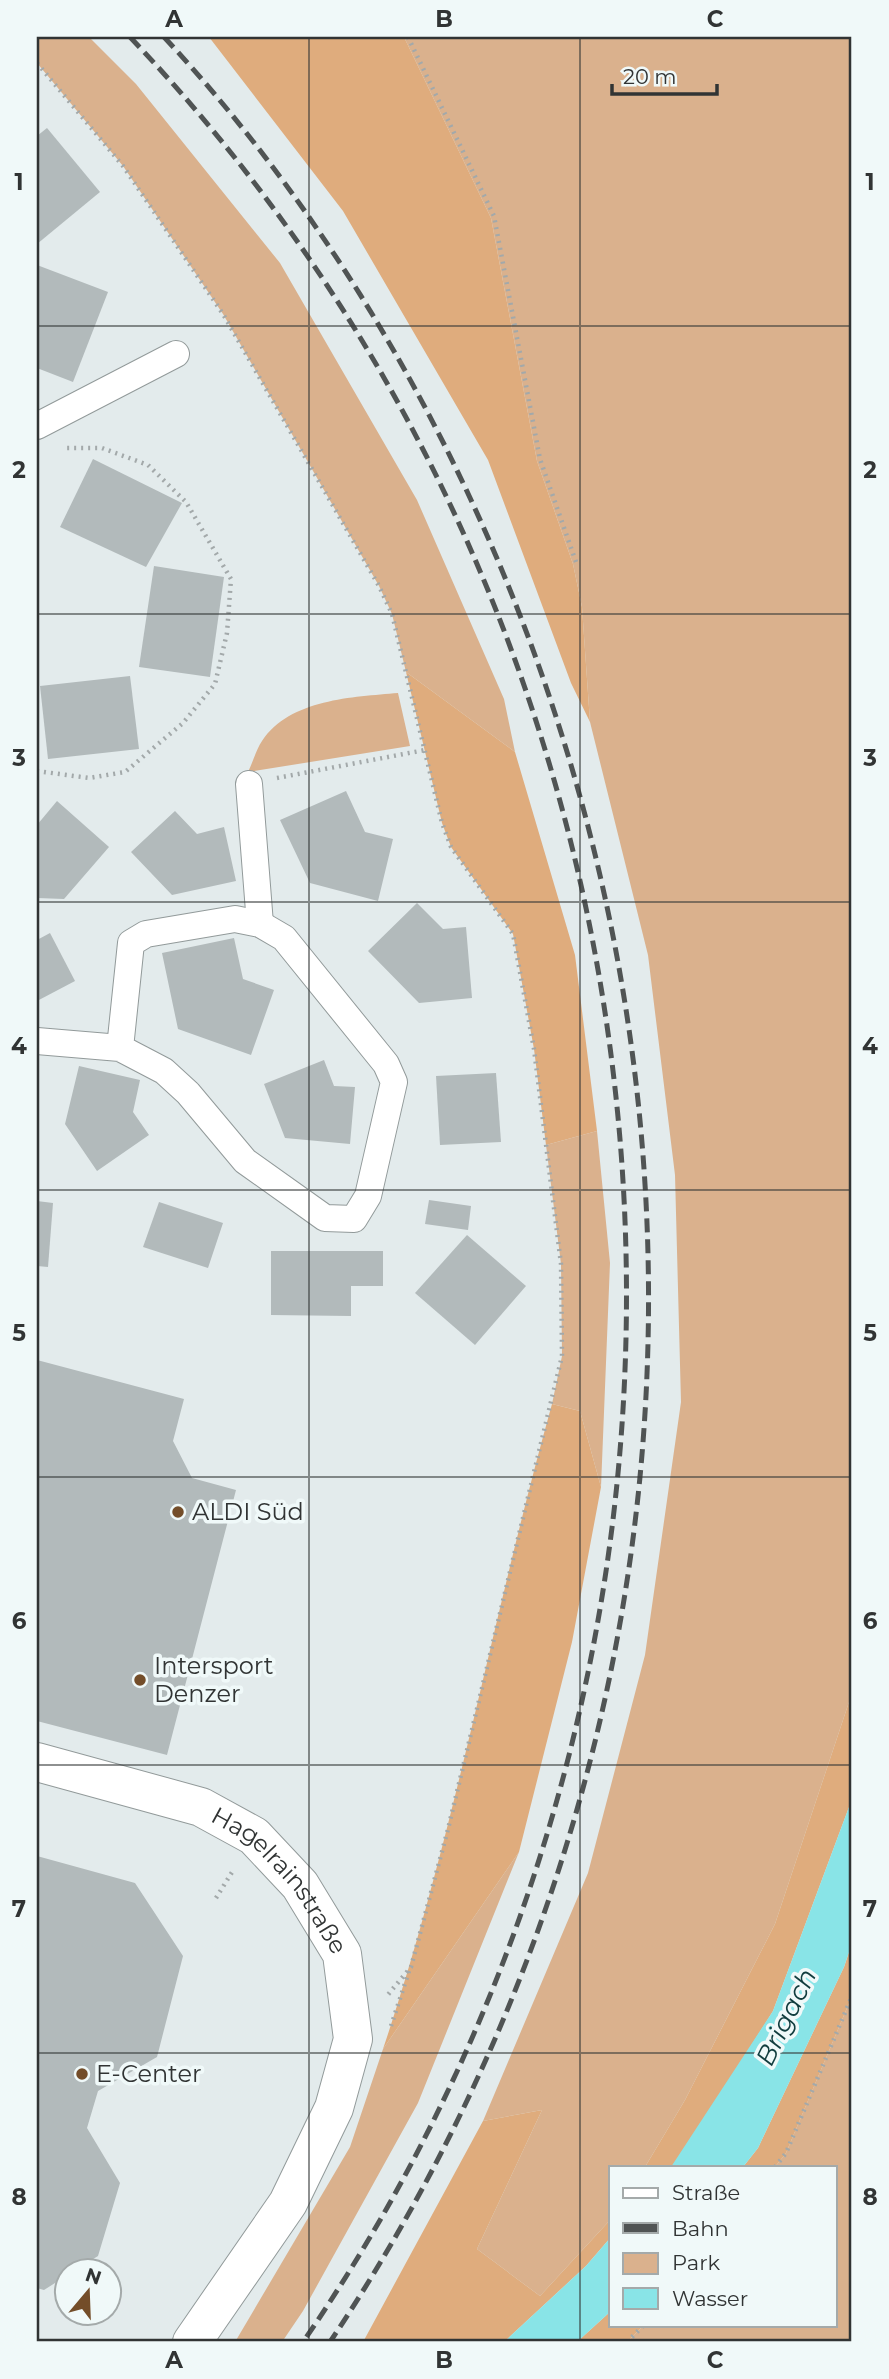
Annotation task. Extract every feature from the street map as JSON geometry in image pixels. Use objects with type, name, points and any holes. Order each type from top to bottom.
[{"type":"main road","name":"Hagelrainstraße","points":[[37,1762],[201,1807],[254,1836],[300,1885],[342,1954],[353,2039],[334,2108],[288,2203],[192,2342]]},
{"type":"street","points":[[46,435],[176,354]]},
{"type":"street","points":[[249,784],[260,924]]},
{"type":"street","points":[[37,1041],[120,1048],[164,1071],[188,1093],[246,1161],[325,1218],[354,1219],[368,1196],[394,1082],[386,1064],[284,937],[260,924],[234,919],[146,934],[131,943],[120,1048]]},
{"type":"path","points":[[408,37],[494,216],[540,458],[576,562]]},
{"type":"path","points":[[37,63],[123,166],[223,314],[379,586],[392,614],[442,823],[451,846],[513,934],[534,1049],[561,1264],[562,1356],[448,1829],[411,1966],[353,2039]]},
{"type":"path","points":[[37,771],[89,778],[125,772],[183,723],[215,684],[227,633],[231,579],[186,502],[148,465],[102,448],[64,449],[46,435]]},
{"type":"path","points":[[249,784],[425,750]]},
{"type":"path","points":[[776,2166],[786,2153],[852,1996]]},
{"type":"path","points":[[627,2342],[643,2326]]},
{"type":"green space","points":[[37,37],[89,37],[136,84],[280,263],[417,500],[504,699],[515,752],[406,672],[392,614],[379,586],[223,314],[123,166],[37,63]]},
{"type":"green space","points":[[404,37],[852,37],[852,1693],[775,1924],[685,2100],[646,2166],[609,2166],[609,2221],[540,2296],[477,2249],[542,2110],[483,2121],[588,1873],[645,1655],[681,1402],[675,1175],[648,955],[590,722],[582,607],[573,564],[537,461],[491,218]]},
{"type":"green space","points":[[398,693],[410,746],[248,772],[262,741],[274,727],[289,716],[324,703]]},
{"type":"green space","points":[[597,1131],[610,1263],[601,1487],[580,1411],[552,1404],[562,1356],[561,1264],[546,1145]]},
{"type":"green space","points":[[519,1852],[418,2103],[303,2311],[282,2342],[235,2342],[350,2147],[383,2049]]},
{"type":"green space","points":[[852,1996],[852,2342],[627,2342],[643,2326],[836,2326],[836,2166],[776,2166],[786,2153]]},
{"type":"shaded area","points":[[209,37],[404,37],[491,218],[537,461],[573,564],[582,607],[590,722],[571,683],[488,460],[343,211]]},
{"type":"shaded area","points":[[406,672],[515,752],[575,955],[597,1131],[546,1145],[534,1049],[513,934],[451,847],[442,823]]},
{"type":"shaded area","points":[[552,1404],[580,1411],[601,1487],[572,1642],[519,1852],[383,2049],[452,1809],[510,1565]]},
{"type":"shaded area","points":[[852,1693],[852,1799],[773,2011],[682,2155],[672,2166],[646,2166],[685,2100],[775,1924]]},
{"type":"shaded area","points":[[852,1943],[852,1996],[786,2153],[776,2166],[744,2166],[758,2148],[844,1967]]},
{"type":"shaded area","points":[[542,2110],[477,2249],[540,2296],[609,2221],[609,2239],[586,2266],[504,2342],[363,2342],[483,2121]]},
{"type":"shaded area","points":[[609,2313],[609,2326],[643,2326],[627,2342],[577,2342]]},
{"type":"water","name":"Brigach","points":[[852,1799],[852,1943],[844,1967],[758,2148],[744,2166],[672,2166],[773,2011]]},
{"type":"water","points":[[609,2239],[609,2313],[577,2342],[504,2342],[586,2266]]},
{"type":"building","points":[[47,128],[100,192],[37,244],[37,136]]},
{"type":"building","points":[[37,265],[108,292],[73,382],[37,368]]},
{"type":"building","points":[[93,459],[182,503],[146,567],[60,527]]},
{"type":"building","points":[[154,566],[224,577],[210,677],[139,667]]},
{"type":"building","points":[[130,676],[139,749],[48,759],[40,686]]},
{"type":"building","points":[[346,791],[365,832],[393,839],[378,901],[310,883],[280,820]]},
{"type":"building","points":[[57,801],[109,847],[64,899],[37,898],[37,825]]},
{"type":"building","points":[[175,811],[197,834],[224,827],[236,881],[172,895],[131,852]]},
{"type":"building","points":[[417,903],[443,929],[466,927],[472,998],[419,1003],[368,951]]},
{"type":"building","points":[[50,933],[75,981],[37,1001],[37,940]]},
{"type":"building","points":[[234,938],[243,979],[274,990],[251,1055],[178,1029],[162,953]]},
{"type":"building","points":[[324,1060],[334,1086],[355,1087],[350,1144],[285,1138],[264,1084]]},
{"type":"building","points":[[79,1066],[140,1080],[133,1112],[149,1135],[97,1171],[65,1124]]},
{"type":"building","points":[[496,1073],[501,1142],[440,1145],[436,1076]]},
{"type":"building","points":[[429,1200],[471,1206],[468,1230],[425,1224]]},
{"type":"building","points":[[37,1201],[53,1203],[48,1267],[37,1266]]},
{"type":"building","points":[[159,1202],[223,1223],[208,1268],[143,1247]]},
{"type":"building","points":[[467,1235],[526,1286],[475,1345],[415,1293]]},
{"type":"building","points":[[271,1251],[383,1251],[383,1286],[351,1286],[351,1316],[271,1315]]},
{"type":"building","points":[[37,1360],[184,1399],[173,1441],[192,1478],[236,1490],[167,1755],[37,1721]]},
{"type":"building","name":"E-Center","points":[[37,1856],[135,1883],[183,1956],[157,2057],[98,2091],[87,2128],[120,2183],[98,2256],[52,2256],[52,2285],[44,2290],[37,2288]]},
{"type":"railway","points":[[130,37],[328,286],[476,561],[574,854],[622,1158],[619,1467],[565,1771],[460,2066],[303,2342]]},
{"type":"railway","points":[[164,37],[218,98],[268,161],[361,296],[441,438],[508,585],[583,807],[629,1032],[648,1259],[639,1486],[603,1709],[539,1928],[448,2140],[330,2342]]},
{"type":"place","name":"ALDI Süd","points":[[178,1512]]},
{"type":"place","name":"Intersport Denzer","points":[[140,1680]]},
{"type":"place","name":"E-Center","points":[[82,2074]]}]
